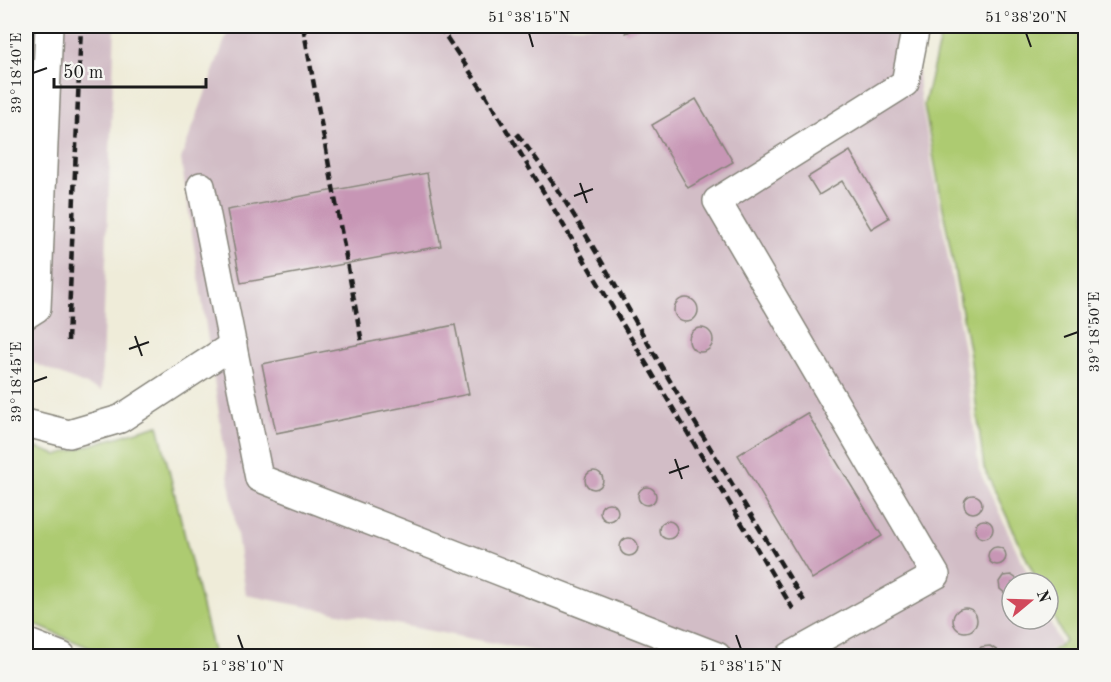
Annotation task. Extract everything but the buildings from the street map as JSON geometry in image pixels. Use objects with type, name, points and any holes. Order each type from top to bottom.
[{"type":"lane","points":[[26,315],[37,308],[49,26]]},
{"type":"lane","points":[[790,657],[936,574],[717,201],[905,83],[916,26]]},
{"type":"lane","points":[[201,186],[259,478],[717,657]]},
{"type":"lane","points":[[26,423],[69,434],[120,419],[233,345]]},
{"type":"lane","points":[[26,642],[62,657]]},
{"type":"shaded area","points":[[26,26],[115,26],[101,391],[26,360]]},
{"type":"shaded area","points":[[230,26],[915,26],[919,89],[965,356],[979,470],[1026,571],[1000,571],[1000,631],[1054,631],[1060,643],[1042,656],[560,656],[246,595],[181,159]]},
{"type":"green space","points":[[943,26],[1085,26],[1085,656],[1046,656],[1065,641],[1060,630],[1060,571],[1032,571],[984,468],[970,355],[924,105]]},
{"type":"green space","points":[[158,425],[214,656],[109,656],[26,621],[26,444],[57,455]]},
{"type":"railway","points":[[68,341],[81,26]]},
{"type":"railway","points":[[303,26],[362,343]]},
{"type":"railway","points":[[439,26],[485,94],[793,609]]},
{"type":"railway","points":[[517,134],[571,211],[688,411],[804,601]]}]
